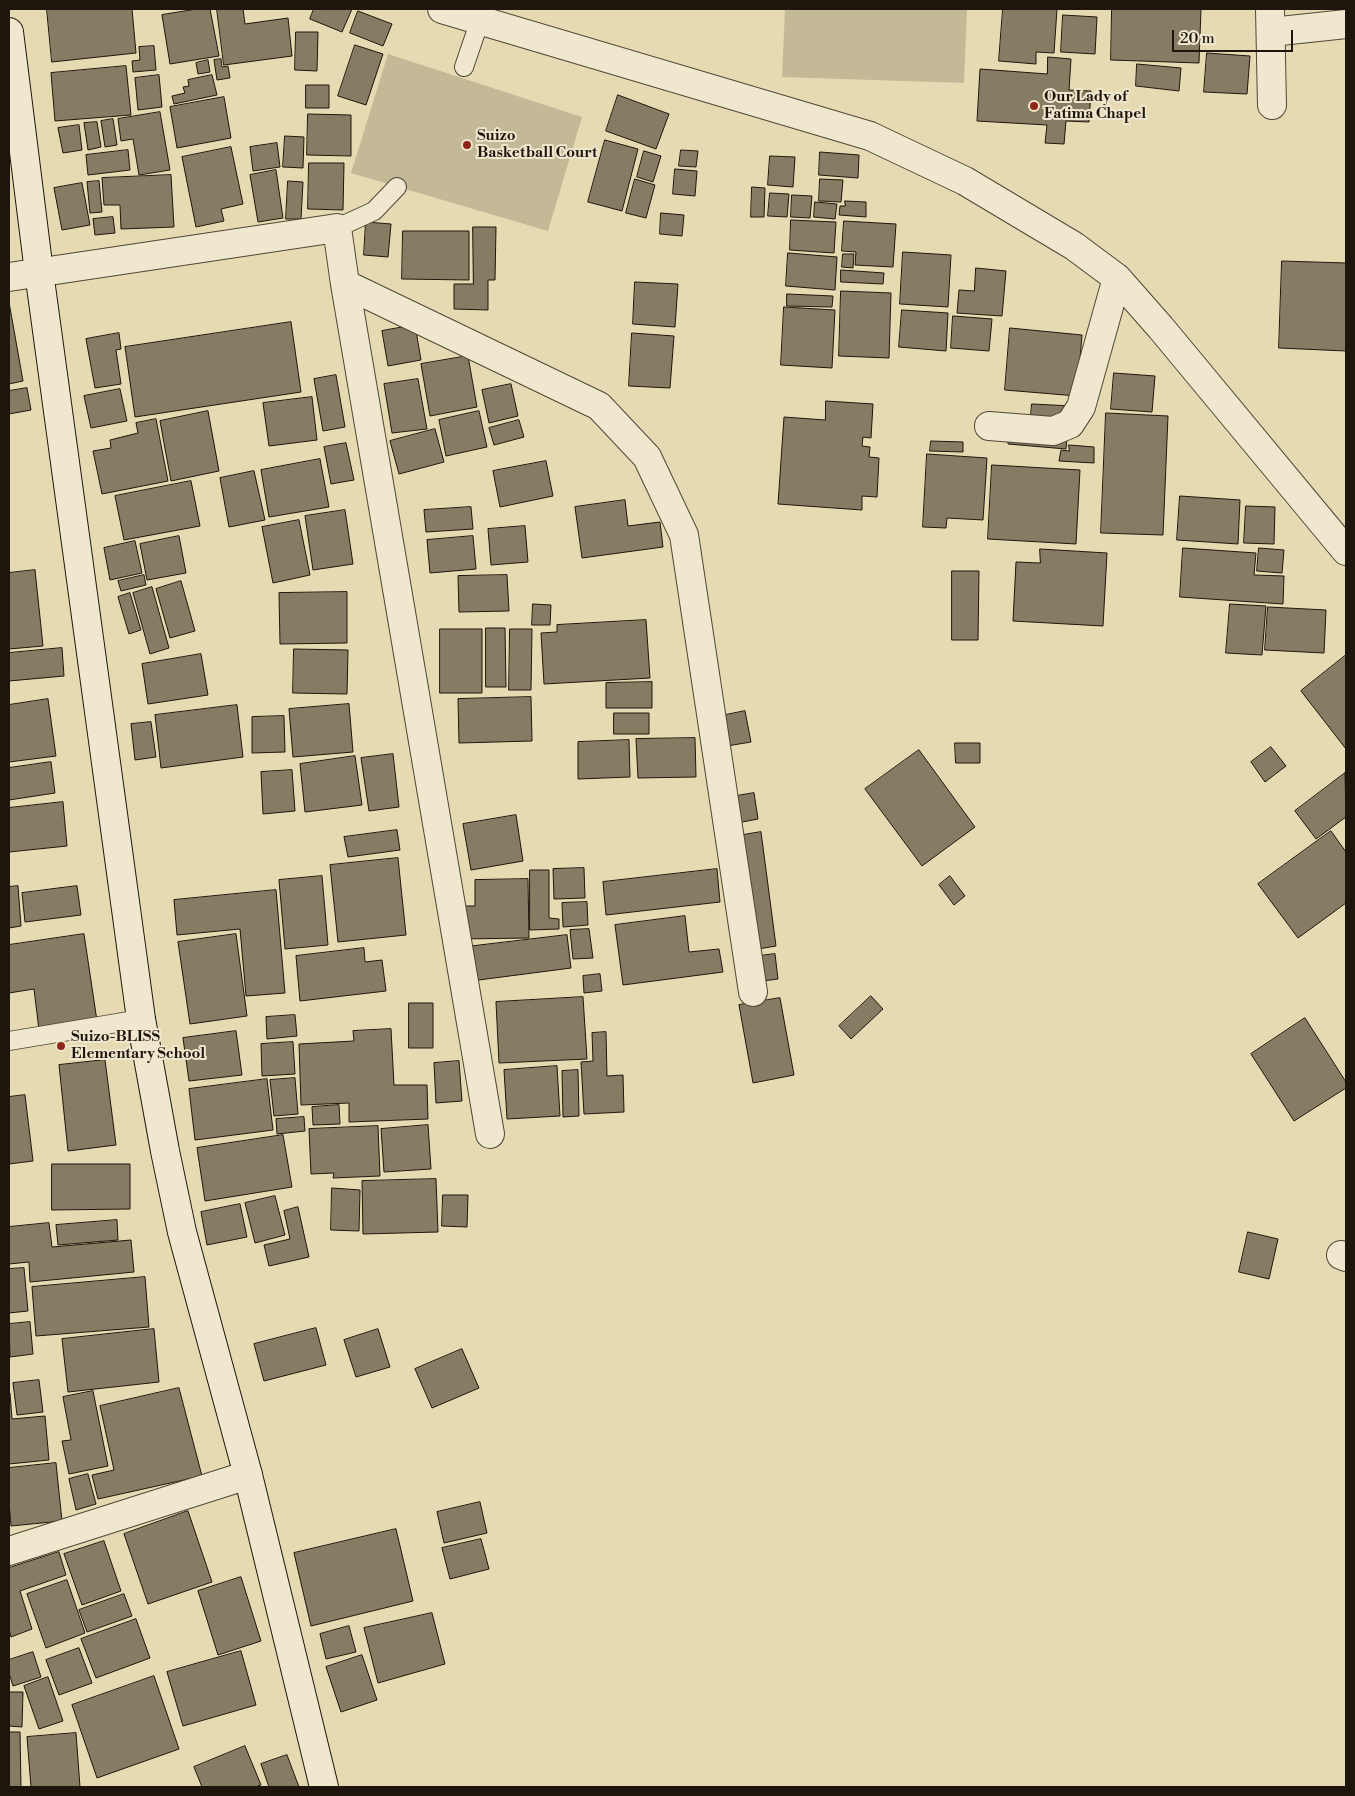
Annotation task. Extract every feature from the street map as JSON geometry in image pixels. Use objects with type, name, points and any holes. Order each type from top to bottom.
[{"type":"street","points":[[442,9],[870,136],[965,181],[1074,246],[1117,278],[1161,328],[1346,551]]},
{"type":"street","points":[[1272,104],[1270,20],[1346,24]]},
{"type":"street","points":[[9,32],[39,272],[141,1019],[182,1232],[248,1475],[324,1787]]},
{"type":"street","points":[[9,278],[337,228],[490,1134]]},
{"type":"street","points":[[989,426],[1053,432],[1070,424],[1081,407],[1117,278]]},
{"type":"street","points":[[345,284],[598,406],[647,457],[684,535],[753,992]]},
{"type":"street","points":[[9,1550],[248,1475]]},
{"type":"lane","points":[[464,67],[480,20]]},
{"type":"lane","points":[[337,228],[374,211],[397,187]]},
{"type":"lane","points":[[9,1041],[141,1019]]},
{"type":"shaded area","points":[[785,9],[967,9],[964,83],[782,77]]},
{"type":"shaded area","name":"Suizo Basketball Court","points":[[388,54],[582,117],[548,231],[351,173]]},
{"type":"building","points":[[47,9],[132,9],[136,53],[52,62]]},
{"type":"building","points":[[197,9],[210,9],[219,56],[170,64],[162,15]]},
{"type":"building","points":[[217,9],[243,9],[245,24],[288,18],[292,56],[224,65]]},
{"type":"building","points":[[314,9],[352,9],[342,32],[310,19]]},
{"type":"building","points":[[1003,9],[1057,9],[1054,53],[1036,52],[1036,64],[999,61]]},
{"type":"building","points":[[1112,9],[1201,9],[1199,63],[1111,60]]},
{"type":"building","points":[[358,11],[392,24],[383,46],[350,33]]},
{"type":"building","points":[[1063,15],[1097,17],[1095,54],[1061,52]]},
{"type":"building","points":[[296,32],[318,32],[317,71],[295,70]]},
{"type":"building","points":[[355,45],[383,54],[366,105],[338,96]]},
{"type":"building","points":[[154,46],[156,70],[133,72],[132,61],[140,60],[139,47]]},
{"type":"building","points":[[1207,53],[1250,56],[1247,94],[1204,92]]},
{"type":"building","name":"Our Lady of Fatima Chapel","points":[[1048,57],[1071,59],[1069,90],[1091,91],[1089,122],[1066,121],[1064,144],[1045,143],[1047,125],[977,121],[980,69],[1047,74]]},
{"type":"building","points":[[221,59],[222,67],[228,66],[230,78],[217,80],[214,60]]},
{"type":"building","points":[[208,60],[210,72],[198,74],[196,63]]},
{"type":"building","points":[[1137,64],[1181,68],[1179,91],[1136,86]]},
{"type":"building","points":[[126,66],[131,115],[55,121],[51,73]]},
{"type":"building","points":[[159,75],[162,107],[138,110],[135,78]]},
{"type":"building","points":[[212,75],[217,95],[174,104],[172,96],[185,93],[183,87],[189,86],[188,80]]},
{"type":"building","points":[[306,85],[329,85],[329,108],[306,108]]},
{"type":"building","points":[[618,95],[669,114],[656,149],[606,131]]},
{"type":"building","points":[[224,97],[231,138],[177,148],[170,107]]},
{"type":"building","points":[[160,112],[170,170],[139,175],[133,139],[121,141],[118,119]]},
{"type":"building","points":[[308,114],[351,115],[351,156],[307,155]]},
{"type":"building","points":[[113,119],[117,145],[105,147],[101,121]]},
{"type":"building","points":[[97,122],[101,147],[88,150],[84,123]]},
{"type":"building","points":[[79,125],[82,150],[63,153],[58,128]]},
{"type":"building","points":[[285,136],[304,137],[303,168],[283,167]]},
{"type":"building","points":[[605,140],[638,149],[622,211],[588,202]]},
{"type":"building","points":[[277,143],[280,167],[253,171],[250,147]]},
{"type":"building","points":[[231,147],[243,204],[221,209],[224,221],[196,227],[182,157]]},
{"type":"building","points":[[128,150],[130,170],[88,175],[86,155]]},
{"type":"building","points":[[681,150],[698,151],[696,167],[679,166]]},
{"type":"building","points":[[644,151],[661,156],[653,182],[637,177]]},
{"type":"building","points":[[820,152],[859,155],[858,178],[819,175]]},
{"type":"building","points":[[770,156],[795,157],[793,187],[768,185]]},
{"type":"building","points":[[309,163],[344,163],[343,210],[308,209]]},
{"type":"building","points":[[675,169],[697,171],[695,196],[673,194]]},
{"type":"building","points":[[276,170],[283,218],[258,222],[250,175]]},
{"type":"building","points":[[171,175],[174,227],[121,229],[120,205],[104,205],[102,178]]},
{"type":"building","points":[[635,179],[655,185],[646,218],[626,213]]},
{"type":"building","points":[[820,179],[843,180],[841,202],[819,201]]},
{"type":"building","points":[[99,181],[102,212],[90,213],[87,182]]},
{"type":"building","points":[[288,181],[303,182],[301,219],[286,219]]},
{"type":"building","points":[[82,183],[90,225],[62,230],[54,188]]},
{"type":"building","points":[[752,187],[765,188],[764,217],[751,217]]},
{"type":"building","points":[[770,193],[789,194],[787,217],[768,216]]},
{"type":"building","points":[[792,195],[812,196],[810,218],[791,217]]},
{"type":"building","points":[[845,201],[866,202],[866,217],[839,215],[840,206],[845,206]]},
{"type":"building","points":[[815,202],[837,204],[835,219],[814,217]]},
{"type":"building","points":[[661,213],[684,215],[682,236],[660,234]]},
{"type":"building","points":[[113,217],[115,233],[95,235],[93,219]]},
{"type":"building","points":[[791,220],[836,222],[834,253],[790,250]]},
{"type":"building","points":[[844,221],[896,224],[893,267],[855,265],[856,252],[842,251]]},
{"type":"building","points":[[366,222],[391,224],[388,257],[364,255]]},
{"type":"building","points":[[473,227],[496,227],[495,280],[488,280],[488,310],[454,309],[454,284],[473,284]]},
{"type":"building","points":[[403,231],[469,231],[469,280],[402,279]]},
{"type":"building","points":[[903,252],[951,255],[948,307],[900,304]]},
{"type":"building","points":[[788,253],[837,257],[835,290],[786,286]]},
{"type":"building","points":[[843,254],[854,254],[853,268],[842,267]]},
{"type":"building","points":[[1282,261],[1346,263],[1346,351],[1279,348]]},
{"type":"building","points":[[976,268],[1006,271],[1002,316],[957,313],[959,290],[974,291]]},
{"type":"building","points":[[841,270],[884,273],[883,284],[841,282]]},
{"type":"building","points":[[635,282],[678,284],[675,327],[633,324]]},
{"type":"building","points":[[841,291],[891,293],[889,358],[839,356]]},
{"type":"building","points":[[787,294],[833,296],[832,307],[787,306]]},
{"type":"building","points":[[9,302],[23,381],[9,384]]},
{"type":"building","points":[[784,307],[835,310],[832,368],[781,365]]},
{"type":"building","points":[[902,310],[948,313],[946,351],[899,347]]},
{"type":"building","points":[[953,316],[992,319],[989,351],[951,348]]},
{"type":"building","points":[[291,322],[301,392],[135,417],[125,347]]},
{"type":"building","points":[[415,325],[421,360],[388,366],[382,331]]},
{"type":"building","points":[[1010,328],[1082,335],[1077,396],[1005,390]]},
{"type":"building","points":[[119,333],[121,349],[116,350],[121,384],[95,388],[86,339]]},
{"type":"building","points":[[632,333],[674,336],[670,388],[629,386]]},
{"type":"building","points":[[468,356],[477,407],[430,416],[421,364]]},
{"type":"building","points":[[1114,373],[1155,376],[1152,412],[1111,409]]},
{"type":"building","points":[[336,375],[345,427],[323,431],[314,379]]},
{"type":"building","points":[[418,379],[427,429],[392,433],[384,384]]},
{"type":"building","points":[[511,384],[518,416],[489,423],[482,390]]},
{"type":"building","points":[[27,388],[31,410],[9,414],[9,391]]},
{"type":"building","points":[[120,389],[127,421],[91,428],[84,396]]},
{"type":"building","points":[[312,397],[317,440],[269,446],[263,403]]},
{"type":"building","points":[[826,401],[873,404],[871,438],[863,437],[862,446],[870,447],[869,457],[879,458],[877,497],[862,496],[862,510],[778,504],[784,417],[825,420]]},
{"type":"building","points":[[1032,404],[1072,406],[1054,429],[1030,427]]},
{"type":"building","points":[[208,411],[219,471],[171,481],[160,421]]},
{"type":"building","points":[[479,411],[487,447],[446,456],[439,420]]},
{"type":"building","points":[[1106,413],[1168,416],[1163,535],[1101,533]]},
{"type":"building","points":[[156,419],[168,481],[102,494],[93,451],[111,448],[110,440],[138,433],[136,423]]},
{"type":"building","points":[[519,420],[524,437],[494,445],[489,428]]},
{"type":"building","points":[[435,429],[444,462],[399,474],[390,441]]},
{"type":"building","points":[[1068,430],[1066,449],[1008,444],[1009,433]]},
{"type":"building","points":[[931,441],[963,442],[963,452],[930,451]]},
{"type":"building","points":[[346,443],[354,480],[331,484],[324,447]]},
{"type":"building","points":[[1069,445],[1094,447],[1094,463],[1059,461],[1061,450],[1069,451]]},
{"type":"building","points":[[927,454],[987,458],[983,520],[947,518],[946,528],[923,527]]},
{"type":"building","points":[[320,459],[329,507],[269,517],[261,470]]},
{"type":"building","points":[[546,461],[553,496],[500,507],[493,471]]},
{"type":"building","points":[[992,465],[1080,470],[1076,544],[988,539]]},
{"type":"building","points":[[254,471],[265,520],[229,527],[220,478]]},
{"type":"building","points":[[191,481],[200,526],[124,540],[115,496]]},
{"type":"building","points":[[1180,496],[1240,500],[1238,544],[1177,540]]},
{"type":"building","points":[[625,500],[628,526],[660,522],[663,547],[582,558],[575,507]]},
{"type":"building","points":[[1246,506],[1275,507],[1274,544],[1244,543]]},
{"type":"building","points":[[471,507],[473,529],[426,532],[424,510]]},
{"type":"building","points":[[345,510],[353,564],[313,570],[305,516]]},
{"type":"building","points":[[299,520],[310,575],[273,583],[262,527]]},
{"type":"building","points":[[525,526],[528,562],[491,565],[488,529]]},
{"type":"building","points":[[179,536],[186,573],[147,580],[140,544]]},
{"type":"building","points":[[473,536],[476,569],[430,573],[427,540]]},
{"type":"building","points":[[135,541],[142,573],[110,580],[104,548]]},
{"type":"building","points":[[1183,548],[1256,553],[1254,575],[1284,576],[1283,604],[1180,597]]},
{"type":"building","points":[[1259,548],[1284,550],[1282,573],[1257,571]]},
{"type":"building","points":[[1040,549],[1107,553],[1103,626],[1013,621],[1016,562],[1040,563]]},
{"type":"building","points":[[35,570],[43,646],[9,649],[9,573]]},
{"type":"building","points":[[952,571],[979,571],[978,640],[952,640]]},
{"type":"building","points":[[144,575],[146,585],[121,591],[118,581]]},
{"type":"building","points":[[507,575],[509,611],[459,612],[458,576]]},
{"type":"building","points":[[181,581],[195,631],[170,638],[156,589]]},
{"type":"building","points":[[152,587],[169,648],[150,654],[133,593]]},
{"type":"building","points":[[347,592],[347,643],[280,644],[279,593]]},
{"type":"building","points":[[130,593],[141,630],[129,634],[118,597]]},
{"type":"building","points":[[533,604],[551,605],[550,625],[532,625]]},
{"type":"building","points":[[1230,604],[1266,606],[1262,655],[1226,653]]},
{"type":"building","points":[[1268,607],[1326,610],[1324,653],[1265,650]]},
{"type":"building","points":[[646,620],[650,678],[544,684],[541,633],[557,632],[557,625]]},
{"type":"building","points":[[486,628],[505,628],[506,687],[486,687]]},
{"type":"building","points":[[440,629],[482,629],[482,693],[440,693]]},
{"type":"building","points":[[510,629],[532,629],[531,690],[509,690]]},
{"type":"building","points":[[62,648],[64,676],[9,681],[9,653]]},
{"type":"building","points":[[294,649],[348,650],[347,694],[293,693]]},
{"type":"building","points":[[201,654],[208,695],[148,704],[142,664]]},
{"type":"building","points":[[1346,655],[1346,749],[1301,691]]},
{"type":"building","points":[[652,682],[652,708],[606,708],[606,683]]},
{"type":"building","points":[[531,697],[532,741],[459,743],[458,699]]},
{"type":"building","points":[[48,699],[56,756],[9,762],[9,705]]},
{"type":"building","points":[[349,704],[353,752],[293,757],[289,709]]},
{"type":"building","points":[[237,705],[243,757],[161,768],[155,715]]},
{"type":"building","points":[[745,711],[751,742],[721,747],[716,717]]},
{"type":"building","points":[[614,713],[649,713],[649,734],[614,734]]},
{"type":"building","points":[[284,716],[285,752],[252,753],[252,717]]},
{"type":"building","points":[[151,722],[156,757],[135,760],[131,724]]},
{"type":"building","points":[[695,738],[696,777],[638,778],[636,739]]},
{"type":"building","points":[[629,740],[630,777],[578,779],[578,742]]},
{"type":"building","points":[[955,743],[980,743],[980,763],[956,763]]},
{"type":"building","points":[[1271,747],[1286,766],[1265,782],[1251,762]]},
{"type":"building","points":[[919,750],[975,827],[922,866],[865,789]]},
{"type":"building","points":[[393,754],[399,807],[369,811],[361,758]]},
{"type":"building","points":[[355,756],[362,805],[305,812],[300,764]]},
{"type":"building","points":[[51,762],[55,793],[9,800],[9,768]]},
{"type":"building","points":[[292,770],[295,811],[263,814],[261,772]]},
{"type":"building","points":[[1345,773],[1346,817],[1316,839],[1295,811]]},
{"type":"building","points":[[754,793],[758,819],[737,823],[731,797]]},
{"type":"building","points":[[63,802],[67,846],[9,852],[9,808]]},
{"type":"building","points":[[516,815],[523,861],[471,870],[463,824]]},
{"type":"building","points":[[397,830],[400,850],[348,857],[344,837]]},
{"type":"building","points":[[1331,831],[1346,852],[1346,903],[1298,938],[1258,884]]},
{"type":"building","points":[[761,832],[776,946],[752,950],[737,836]]},
{"type":"building","points":[[398,858],[406,935],[338,942],[330,865]]},
{"type":"building","points":[[584,868],[585,898],[554,899],[553,869]]},
{"type":"building","points":[[717,869],[720,902],[606,915],[603,882]]},
{"type":"building","points":[[530,870],[549,870],[549,918],[559,919],[559,929],[530,930]]},
{"type":"building","points":[[322,876],[328,945],[285,949],[279,880]]},
{"type":"building","points":[[950,876],[965,896],[954,905],[939,885]]},
{"type":"building","points":[[528,879],[529,938],[461,939],[461,906],[475,906],[475,880]]},
{"type":"building","points":[[18,886],[21,926],[9,928],[9,887]]},
{"type":"building","points":[[77,886],[81,915],[25,922],[22,893]]},
{"type":"building","points":[[276,890],[285,993],[246,996],[240,929],[177,935],[174,900]]},
{"type":"building","points":[[587,902],[588,925],[563,927],[562,903]]},
{"type":"building","points":[[685,916],[689,952],[719,949],[723,972],[623,985],[615,925]]},
{"type":"building","points":[[589,929],[593,958],[573,959],[570,930]]},
{"type":"building","points":[[84,934],[97,1021],[39,1030],[34,989],[9,993],[9,945]]},
{"type":"building","points":[[236,934],[247,1016],[190,1024],[178,942]]},
{"type":"building","points":[[567,935],[571,968],[471,981],[466,947]]},
{"type":"building","points":[[364,948],[365,962],[382,960],[386,991],[300,1001],[296,956]]},
{"type":"building","points":[[775,954],[778,979],[755,982],[751,957]]},
{"type":"building","points":[[600,974],[602,991],[584,993],[583,976]]},
{"type":"building","points":[[871,996],[883,1009],[851,1039],[839,1026]]},
{"type":"building","points":[[583,997],[587,1059],[499,1063],[496,1002]]},
{"type":"building","points":[[780,998],[794,1075],[753,1083],[739,1005]]},
{"type":"building","points":[[409,1003],[433,1003],[433,1048],[409,1048]]},
{"type":"building","points":[[295,1015],[297,1036],[267,1039],[266,1017]]},
{"type":"building","points":[[1305,1018],[1346,1082],[1346,1088],[1294,1121],[1251,1054]]},
{"type":"building","points":[[391,1029],[394,1085],[427,1085],[428,1119],[349,1122],[349,1103],[301,1105],[299,1044],[354,1041],[353,1031]]},
{"type":"building","points":[[236,1031],[242,1075],[189,1081],[183,1038]]},
{"type":"building","points":[[606,1032],[607,1076],[623,1075],[624,1112],[584,1114],[581,1062],[593,1061],[592,1033]]},
{"type":"building","points":[[293,1042],[295,1074],[262,1076],[261,1044]]},
{"type":"building","points":[[105,1060],[116,1145],[68,1151],[59,1065]]},
{"type":"building","points":[[459,1061],[462,1101],[436,1103],[434,1063]]},
{"type":"building","points":[[557,1066],[560,1116],[507,1119],[504,1070]]},
{"type":"building","points":[[578,1070],[579,1116],[563,1117],[562,1071]]},
{"type":"building","points":[[295,1078],[298,1114],[274,1116],[270,1080]]},
{"type":"building","points":[[267,1079],[273,1130],[195,1140],[189,1089]]},
{"type":"building","points":[[25,1095],[33,1161],[9,1164],[9,1097]]},
{"type":"building","points":[[339,1105],[340,1124],[313,1125],[312,1107]]},
{"type":"building","points":[[304,1117],[305,1131],[277,1134],[276,1119]]},
{"type":"building","points":[[428,1125],[431,1169],[384,1172],[381,1129]]},
{"type":"building","points":[[378,1126],[380,1176],[333,1178],[334,1173],[311,1174],[309,1129]]},
{"type":"building","points":[[283,1135],[292,1187],[205,1201],[197,1148]]},
{"type":"building","points":[[52,1164],[130,1164],[130,1209],[52,1210]]},
{"type":"building","points":[[436,1179],[438,1232],[363,1234],[362,1181]]},
{"type":"building","points":[[332,1188],[360,1190],[359,1231],[331,1230]]},
{"type":"building","points":[[443,1195],[468,1195],[467,1227],[442,1226]]},
{"type":"building","points":[[275,1196],[285,1235],[255,1243],[245,1203]]},
{"type":"building","points":[[240,1204],[247,1237],[207,1245],[201,1212]]},
{"type":"building","points":[[298,1207],[309,1257],[269,1266],[264,1245],[290,1239],[284,1211]]},
{"type":"building","points":[[117,1220],[118,1240],[58,1245],[56,1225]]},
{"type":"building","points":[[49,1223],[52,1247],[131,1240],[134,1272],[30,1282],[29,1262],[9,1264],[9,1227]]},
{"type":"building","points":[[1248,1232],[1278,1239],[1269,1279],[1239,1272]]},
{"type":"building","points":[[24,1268],[28,1311],[9,1313],[9,1269]]},
{"type":"building","points":[[145,1277],[149,1327],[36,1336],[32,1287]]},
{"type":"building","points":[[30,1322],[33,1354],[10,1357],[9,1324]]},
{"type":"building","points":[[316,1328],[326,1365],[264,1381],[254,1344]]},
{"type":"building","points":[[154,1329],[159,1382],[68,1392],[62,1339]]},
{"type":"building","points":[[378,1329],[390,1367],[356,1377],[344,1340]]},
{"type":"building","points":[[462,1349],[479,1388],[432,1408],[415,1369]]},
{"type":"building","points":[[39,1380],[43,1412],[17,1415],[13,1383]]},
{"type":"building","points":[[179,1388],[202,1476],[98,1499],[92,1475],[114,1470],[100,1406]]},
{"type":"building","points":[[93,1391],[108,1466],[69,1474],[62,1441],[71,1440],[63,1397]]},
{"type":"building","points":[[9,1393],[12,1419],[45,1416],[49,1460],[9,1464]]},
{"type":"building","points":[[56,1463],[62,1521],[11,1526],[9,1468]]},
{"type":"building","points":[[88,1474],[96,1504],[76,1510],[69,1479]]},
{"type":"building","points":[[480,1502],[487,1533],[444,1543],[437,1512]]},
{"type":"building","points":[[188,1511],[212,1582],[148,1604],[124,1534]]},
{"type":"building","points":[[396,1529],[413,1601],[311,1626],[294,1553]]},
{"type":"building","points":[[481,1539],[489,1569],[450,1579],[442,1548]]},
{"type":"building","points":[[104,1541],[121,1591],[82,1605],[64,1554]]},
{"type":"building","points":[[59,1552],[66,1575],[20,1591],[32,1629],[11,1637],[9,1629],[9,1568]]},
{"type":"building","points":[[241,1577],[261,1641],[218,1655],[198,1591]]},
{"type":"building","points":[[67,1580],[85,1633],[46,1648],[27,1594]]},
{"type":"building","points":[[124,1594],[132,1616],[87,1632],[79,1610]]},
{"type":"building","points":[[432,1613],[445,1664],[378,1683],[364,1628]]},
{"type":"building","points":[[136,1619],[150,1658],[96,1678],[81,1639]]},
{"type":"building","points":[[349,1626],[356,1652],[326,1659],[320,1634]]},
{"type":"building","points":[[79,1648],[92,1683],[59,1695],[46,1660]]},
{"type":"building","points":[[241,1651],[256,1705],[183,1726],[167,1672]]},
{"type":"building","points":[[33,1652],[41,1677],[13,1686],[9,1673],[9,1660]]},
{"type":"building","points":[[362,1655],[377,1700],[341,1712],[326,1667]]},
{"type":"building","points":[[154,1676],[179,1749],[97,1778],[72,1705]]},
{"type":"building","points":[[48,1677],[63,1721],[39,1729],[24,1686]]},
{"type":"building","points":[[9,1692],[23,1692],[22,1727],[9,1726]]},
{"type":"building","points":[[9,1732],[20,1732],[21,1787],[9,1787]]},
{"type":"building","points":[[76,1733],[80,1787],[31,1787],[27,1737]]},
{"type":"building","points":[[245,1746],[261,1785],[255,1787],[202,1787],[194,1767]]},
{"type":"building","points":[[287,1755],[299,1787],[269,1787],[261,1764]]},
{"type":"place","name":"Our Lady of Fatima Chapel","points":[[1034,106]]},
{"type":"place","name":"Suizo Basketball Court","points":[[467,145]]},
{"type":"place","name":"Suizo-BLISS Elementary School","points":[[61,1046]]}]
